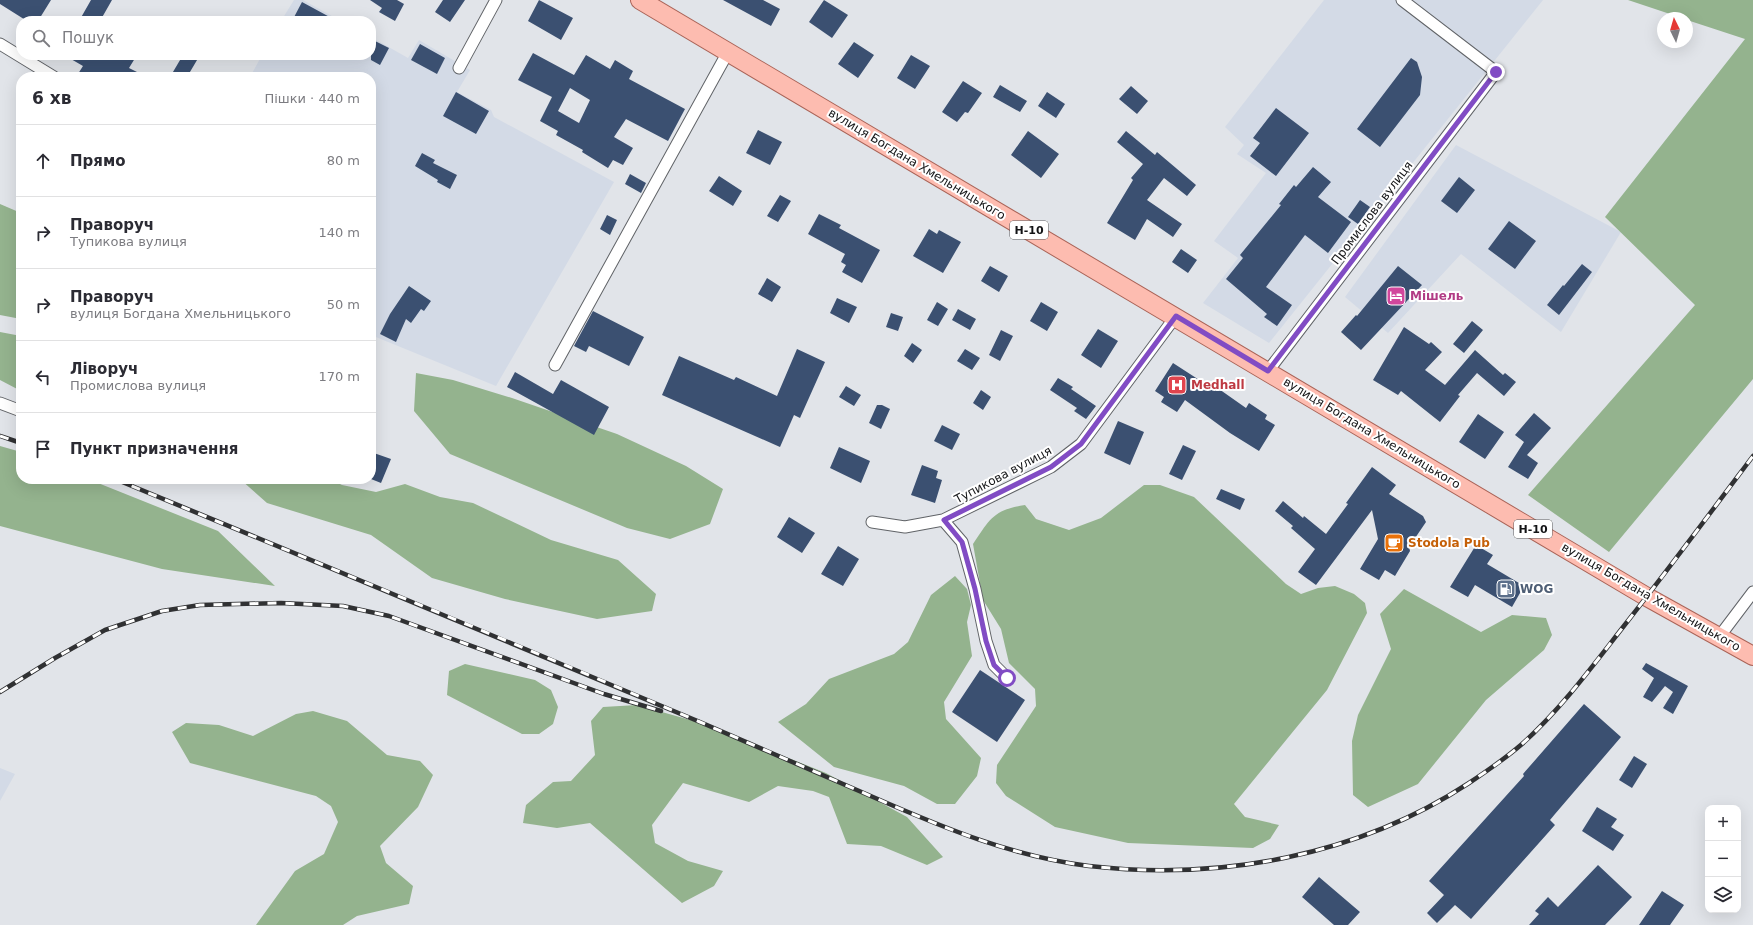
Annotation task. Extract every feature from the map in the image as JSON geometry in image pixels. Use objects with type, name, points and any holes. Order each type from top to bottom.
[{"type":"main road","name":"вулиця Богдана Хмельницького","points":[[640,0],[1176,316],[1647,597],[1753,656]]},
{"type":"street","points":[[458,68],[496,0]]},
{"type":"street","name":"Промислова вулиця","points":[[1268,371],[1496,72],[1402,0]]},
{"type":"street","points":[[0,44],[16,54]]},
{"type":"street","points":[[555,365],[728,52]]},
{"type":"street","points":[[26,60],[46,72]]},
{"type":"street","name":"Тупикова вулиця","points":[[872,522],[905,527],[944,520],[1051,467],[1081,444],[1176,316]]},
{"type":"street","points":[[0,404],[16,409]]},
{"type":"street","points":[[944,520],[962,542],[975,589],[986,641],[994,665],[1007,678]]},
{"type":"street","points":[[1719,637],[1753,592]]},
{"type":"shaded area","points":[[294,0],[303,0],[332,16],[284,16]]},
{"type":"shaded area","points":[[1324,0],[1543,0],[1269,343],[1203,303],[1238,258],[1214,241],[1266,173],[1237,154],[1244,145],[1225,127]]},
{"type":"shaded area","points":[[376,40],[408,58],[419,40],[470,70],[457,92],[491,110],[494,117],[614,182],[496,386],[376,337],[376,72],[253,72],[259,60],[376,60]]},
{"type":"shaded area","points":[[1456,145],[1621,232],[1561,332],[1461,254],[1388,333],[1345,297]]},
{"type":"shaded area","points":[[0,768],[15,774],[0,801]]},
{"type":"green space","points":[[1628,0],[1753,0],[1753,379],[1609,552],[1528,495],[1695,305],[1605,217],[1745,39],[1693,22],[1693,12],[1664,12]]},
{"type":"green space","points":[[0,204],[16,211],[16,318],[0,315]]},
{"type":"green space","points":[[0,332],[16,335],[16,388],[0,380]]},
{"type":"green space","points":[[416,373],[453,380],[512,398],[617,434],[686,466],[723,489],[710,524],[670,539],[627,528],[450,454],[414,411]]},
{"type":"green space","points":[[0,446],[16,451],[16,484],[100,484],[218,531],[275,586],[162,569],[0,526]]},
{"type":"green space","points":[[246,484],[340,484],[376,492],[405,484],[440,497],[473,503],[551,540],[618,560],[656,594],[652,611],[597,619],[505,599],[432,578],[371,535],[267,503]]},
{"type":"green space","points":[[1144,485],[1160,485],[1194,497],[1286,584],[1301,594],[1318,588],[1335,586],[1354,594],[1365,603],[1367,613],[1327,690],[1234,804],[1245,817],[1279,825],[1270,839],[1253,848],[1128,843],[1055,827],[1006,796],[996,783],[997,765],[1036,706],[1035,689],[1009,663],[1001,629],[983,600],[973,544],[993,517],[1014,507],[1025,505],[1036,519],[1069,530],[1101,518]]},
{"type":"green space","points":[[955,576],[967,589],[971,605],[967,622],[972,656],[944,702],[946,719],[981,758],[977,776],[955,804],[937,804],[904,786],[834,767],[778,722],[806,704],[829,679],[894,654],[908,642],[931,595]]},
{"type":"green space","points":[[1404,589],[1481,632],[1512,615],[1546,618],[1552,635],[1544,650],[1486,700],[1418,784],[1368,807],[1353,795],[1352,741],[1358,715],[1391,649],[1380,614]]},
{"type":"green space","points":[[465,664],[535,680],[551,690],[558,707],[553,724],[539,734],[522,734],[447,695],[449,671]]},
{"type":"green space","points":[[637,705],[701,723],[826,773],[907,817],[943,857],[927,865],[881,846],[847,844],[829,797],[813,791],[778,786],[749,802],[683,783],[652,825],[655,843],[688,861],[723,871],[714,886],[682,903],[590,823],[557,828],[523,823],[526,805],[553,782],[571,781],[595,755],[591,721],[603,707]]},
{"type":"green space","points":[[313,711],[347,721],[387,755],[420,761],[433,775],[418,807],[380,846],[386,863],[413,886],[409,904],[357,916],[343,925],[256,925],[295,871],[324,854],[338,822],[331,806],[316,796],[190,763],[172,732],[186,723],[219,725],[253,736],[296,714]]},
{"type":"building","points":[[0,0],[51,0],[41,16],[19,16],[0,4]]},
{"type":"building","points":[[91,0],[112,0],[103,16],[82,16]]},
{"type":"building","points":[[370,0],[397,0],[404,4],[395,21],[379,12],[382,8]]},
{"type":"building","points":[[443,0],[465,0],[450,22],[435,12]]},
{"type":"building","points":[[539,0],[573,18],[561,40],[528,21]]},
{"type":"building","points":[[723,0],[763,0],[780,9],[771,26]]},
{"type":"building","points":[[824,0],[848,15],[832,38],[809,22]]},
{"type":"building","points":[[302,2],[328,16],[295,16]]},
{"type":"building","points":[[376,42],[389,48],[380,65],[371,60],[376,60]]},
{"type":"building","points":[[854,42],[874,55],[858,78],[838,64]]},
{"type":"building","points":[[420,44],[445,58],[437,74],[411,60]]},
{"type":"building","points":[[533,53],[574,75],[586,55],[610,69],[615,60],[633,71],[629,79],[685,109],[668,141],[626,119],[614,137],[633,148],[623,165],[613,160],[608,168],[582,152],[583,150],[556,135],[558,131],[540,121],[552,97],[518,80]],"holes":[[[570,88],[590,100],[579,123],[558,111]]]},
{"type":"building","points":[[911,55],[930,66],[915,89],[897,78]]},
{"type":"building","points":[[1411,58],[1417,62],[1422,77],[1420,95],[1380,147],[1357,129]]},
{"type":"building","points":[[73,60],[134,60],[129,68],[137,72],[79,72],[83,66]]},
{"type":"building","points":[[180,60],[197,60],[190,72],[173,72]]},
{"type":"building","points":[[963,81],[982,93],[968,113],[965,112],[957,122],[942,112]]},
{"type":"building","points":[[1000,85],[1027,101],[1020,112],[993,97]]},
{"type":"building","points":[[1131,86],[1148,101],[1137,114],[1119,99]]},
{"type":"building","points":[[456,92],[489,111],[476,134],[443,116]]},
{"type":"building","points":[[1047,92],[1065,104],[1056,118],[1038,106]]},
{"type":"building","points":[[1276,108],[1309,133],[1276,176],[1250,156],[1260,143],[1253,138]]},
{"type":"building","points":[[758,130],[782,142],[770,165],[746,153]]},
{"type":"building","points":[[1028,131],[1059,154],[1041,178],[1011,155]]},
{"type":"building","points":[[1126,131],[1155,155],[1157,152],[1196,185],[1187,196],[1164,178],[1147,200],[1182,224],[1173,237],[1147,219],[1135,240],[1107,223],[1133,180],[1131,178],[1143,164],[1117,142]]},
{"type":"building","points":[[422,153],[435,160],[433,163],[457,175],[450,189],[437,182],[438,180],[415,166]]},
{"type":"building","points":[[1313,167],[1331,182],[1318,197],[1351,222],[1328,253],[1305,235],[1266,287],[1292,305],[1277,326],[1264,317],[1267,314],[1226,279],[1243,258],[1240,255],[1281,205],[1279,204],[1294,185],[1296,187]]},
{"type":"building","points":[[630,174],[646,183],[641,193],[625,184]]},
{"type":"building","points":[[719,176],[742,191],[733,206],[709,191]]},
{"type":"building","points":[[1459,177],[1475,190],[1457,213],[1441,201]]},
{"type":"building","points":[[780,195],[791,201],[778,222],[767,216]]},
{"type":"building","points":[[1360,200],[1370,207],[1358,224],[1348,217]]},
{"type":"building","points":[[819,214],[841,225],[839,228],[880,250],[862,283],[842,272],[846,265],[841,262],[845,254],[808,234]]},
{"type":"building","points":[[607,215],[617,220],[610,235],[600,229]]},
{"type":"building","points":[[1509,221],[1536,241],[1515,269],[1488,249]]},
{"type":"building","points":[[929,229],[937,234],[939,230],[961,242],[943,273],[913,256]]},
{"type":"building","points":[[1181,249],[1197,260],[1188,273],[1172,262]]},
{"type":"building","points":[[1582,264],[1592,272],[1559,315],[1547,305]]},
{"type":"building","points":[[990,266],[1008,276],[999,292],[981,281]]},
{"type":"building","points":[[1398,266],[1422,285],[1361,350],[1341,332],[1356,315],[1357,316]]},
{"type":"building","points":[[767,278],[781,287],[772,302],[758,294]]},
{"type":"building","points":[[409,286],[431,301],[424,311],[421,309],[411,323],[406,319],[396,342],[380,334],[390,314]]},
{"type":"building","points":[[837,298],[857,307],[849,323],[830,313]]},
{"type":"building","points":[[937,302],[948,309],[938,326],[927,320]]},
{"type":"building","points":[[1041,302],[1058,312],[1047,331],[1030,321]]},
{"type":"building","points":[[958,309],[976,319],[970,330],[952,320]]},
{"type":"building","points":[[593,311],[644,337],[629,366],[589,346],[586,352],[574,346]]},
{"type":"building","points":[[891,313],[903,317],[898,331],[886,327]]},
{"type":"building","points":[[1472,321],[1483,330],[1464,353],[1453,344]]},
{"type":"building","points":[[1404,327],[1429,344],[1431,342],[1442,352],[1425,370],[1445,385],[1475,350],[1503,375],[1505,373],[1516,382],[1504,396],[1477,373],[1458,395],[1460,396],[1440,422],[1401,391],[1398,395],[1373,380]]},
{"type":"building","points":[[1098,329],[1118,341],[1101,368],[1081,355]]},
{"type":"building","points":[[1001,330],[1013,336],[1000,361],[989,355]]},
{"type":"building","points":[[912,343],[922,350],[913,363],[904,356]]},
{"type":"building","points":[[797,349],[825,362],[800,418],[794,415],[780,447],[662,395],[679,356],[734,380],[736,377],[777,396]]},
{"type":"building","points":[[965,349],[980,358],[972,370],[957,361]]},
{"type":"building","points":[[1173,363],[1207,385],[1209,382],[1246,408],[1249,403],[1267,415],[1265,419],[1275,425],[1259,451],[1230,433],[1185,400],[1177,412],[1161,402],[1164,397],[1155,391]]},
{"type":"building","points":[[515,372],[553,394],[561,380],[609,407],[594,435],[507,387]]},
{"type":"building","points":[[1058,378],[1073,387],[1071,389],[1096,406],[1086,419],[1074,411],[1077,408],[1050,390]]},
{"type":"building","points":[[846,386],[861,395],[854,406],[839,397]]},
{"type":"building","points":[[981,390],[991,397],[983,410],[973,403]]},
{"type":"building","points":[[877,405],[882,405],[890,409],[881,429],[869,423]]},
{"type":"building","points":[[1534,413],[1551,428],[1527,455],[1538,463],[1528,479],[1508,467],[1524,442],[1515,435]]},
{"type":"building","points":[[1478,414],[1504,432],[1485,459],[1459,442]]},
{"type":"building","points":[[1118,421],[1144,432],[1130,465],[1104,453]]},
{"type":"building","points":[[942,425],[960,434],[952,450],[934,441]]},
{"type":"building","points":[[1183,445],[1196,451],[1182,480],[1169,474]]},
{"type":"building","points":[[839,447],[870,461],[861,483],[830,468]]},
{"type":"building","points":[[376,454],[391,459],[381,483],[376,481]]},
{"type":"building","points":[[922,465],[938,471],[936,478],[942,480],[935,503],[911,495]]},
{"type":"building","points":[[1372,467],[1396,485],[1389,494],[1423,516],[1426,522],[1409,547],[1410,551],[1395,576],[1385,570],[1379,580],[1360,569],[1378,539],[1372,510],[1316,585],[1298,572],[1315,549],[1291,528],[1293,526],[1275,511],[1283,501],[1303,518],[1304,516],[1326,534]]},
{"type":"building","points":[[1221,489],[1245,499],[1240,510],[1216,499]]},
{"type":"building","points":[[789,517],[815,533],[802,553],[777,537]]},
{"type":"building","points":[[1476,545],[1493,555],[1487,564],[1524,586],[1512,607],[1475,585],[1468,597],[1450,587]]},
{"type":"building","points":[[838,546],[859,559],[843,586],[821,574]]},
{"type":"building","points":[[1646,663],[1688,686],[1673,714],[1663,708],[1673,692],[1665,686],[1652,702],[1643,697],[1654,678],[1642,669]]},
{"type":"building","points":[[980,670],[1025,700],[997,742],[952,712]]},
{"type":"building","points":[[1584,704],[1621,737],[1550,820],[1555,825],[1471,919],[1455,905],[1437,923],[1427,913],[1444,895],[1429,881],[1524,776],[1523,774]]},
{"type":"building","points":[[1634,756],[1647,764],[1632,788],[1619,780]]},
{"type":"building","points":[[1597,807],[1617,819],[1611,827],[1624,835],[1613,851],[1582,831]]},
{"type":"building","points":[[1598,865],[1632,897],[1605,925],[1529,925],[1539,914],[1535,911],[1548,897],[1558,907]]},
{"type":"building","points":[[1319,877],[1360,912],[1348,925],[1334,925],[1302,897]]},
{"type":"building","points":[[1662,891],[1684,905],[1670,925],[1639,925]]},
{"type":"railway","points":[[0,436],[16,441]]},
{"type":"railway","points":[[127,484],[627,691],[952,830],[1005,848],[1089,866],[1138,870],[1188,870],[1238,866],[1286,858],[1335,845],[1381,829],[1426,808],[1469,783],[1496,764],[1516,749],[1537,730],[1577,685],[1659,581],[1753,456]]},
{"type":"railway","points":[[0,692],[55,658],[105,630],[162,611],[200,605],[281,603],[343,606],[389,616],[604,694],[661,711]]},
{"type":"place","name":"Мішель","points":[[1396,296]]},
{"type":"place","name":"Medhall","points":[[1177,385]]},
{"type":"place","name":"Stodola Pub","points":[[1394,543]]},
{"type":"place","name":"WOG","points":[[1506,589]]},
{"type":"route","points":[[1007,678],[994,665],[986,641],[975,589],[962,542],[944,520],[1051,467],[1081,444],[1176,316],[1268,371],[1496,72]]}]
